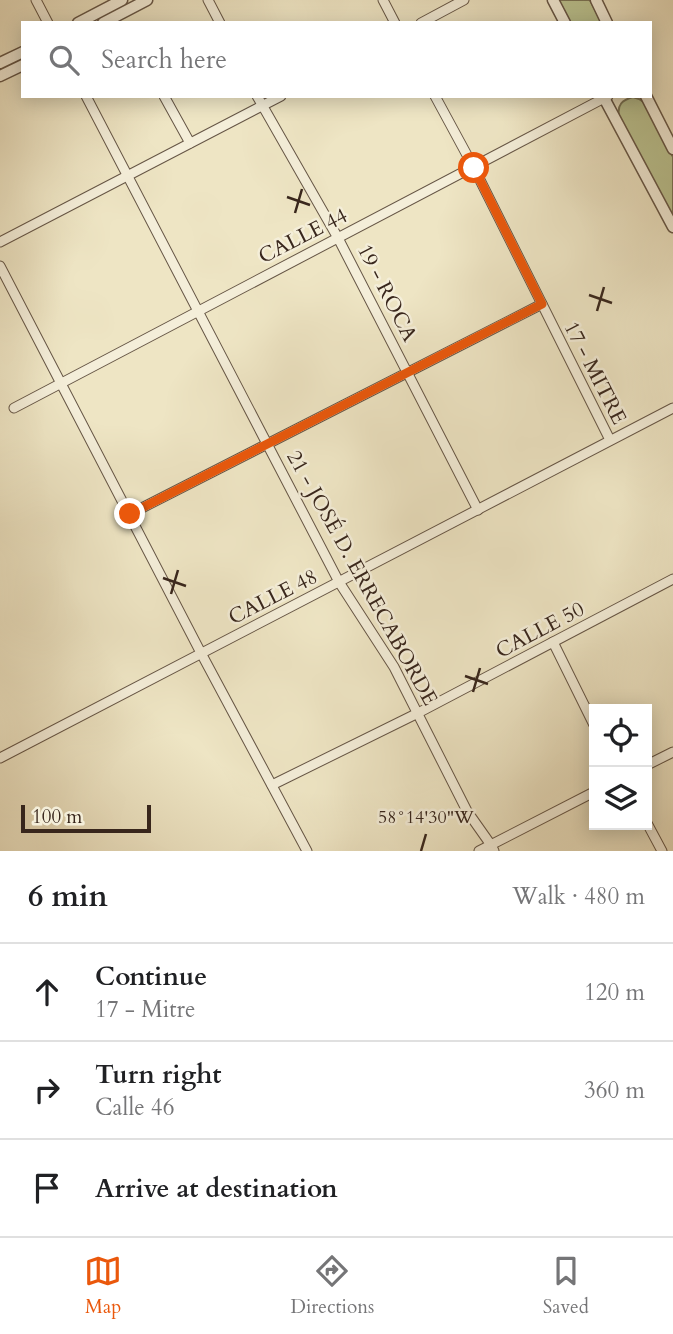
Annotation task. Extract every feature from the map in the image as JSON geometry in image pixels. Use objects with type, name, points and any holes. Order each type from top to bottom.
[{"type":"street","points":[[36,0],[47,21]]},
{"type":"street","points":[[82,21],[121,0]]},
{"type":"street","points":[[122,18],[147,0]]},
{"type":"street","points":[[208,0],[219,21]]},
{"type":"street","points":[[383,0],[394,21]]},
{"type":"street","points":[[425,21],[464,0]]},
{"type":"street","points":[[553,0],[564,21]]},
{"type":"street","points":[[596,0],[606,21]]},
{"type":"street","points":[[0,63],[21,53]]},
{"type":"street","points":[[0,76],[21,66]]},
{"type":"street","name":"21 - JOSÉ D. ERRECABORDE","points":[[87,98],[339,582],[394,667],[467,811],[492,848]]},
{"type":"street","points":[[165,98],[190,143]]},
{"type":"street","name":"19 - ROCA","points":[[258,98],[338,238],[478,510]]},
{"type":"street","points":[[0,242],[277,98]]},
{"type":"street","name":"17 - MITRE","points":[[436,98],[610,440]]},
{"type":"street","name":"CALLE 44","points":[[14,408],[603,98]]},
{"type":"street","points":[[606,98],[673,227]]},
{"type":"street","points":[[647,98],[673,149]]},
{"type":"street","points":[[0,266],[307,851]]},
{"type":"street","points":[[130,514],[542,304]]},
{"type":"street","name":"CALLE 48","points":[[0,758],[673,408]]},
{"type":"street","name":"CALLE 50","points":[[272,785],[418,713],[673,579]]},
{"type":"street","points":[[553,642],[589,715]]},
{"type":"street","points":[[652,762],[673,752]]},
{"type":"street","points":[[479,851],[492,848],[589,795]]},
{"type":"street","points":[[651,830],[662,851]]},
{"type":"green space","points":[[558,0],[590,0],[601,21],[569,21]]},
{"type":"green space","points":[[636,98],[645,103],[673,157],[673,213],[669,211],[619,116],[621,104]]},
{"type":"route","points":[[130,514],[542,304],[474,168]]}]
